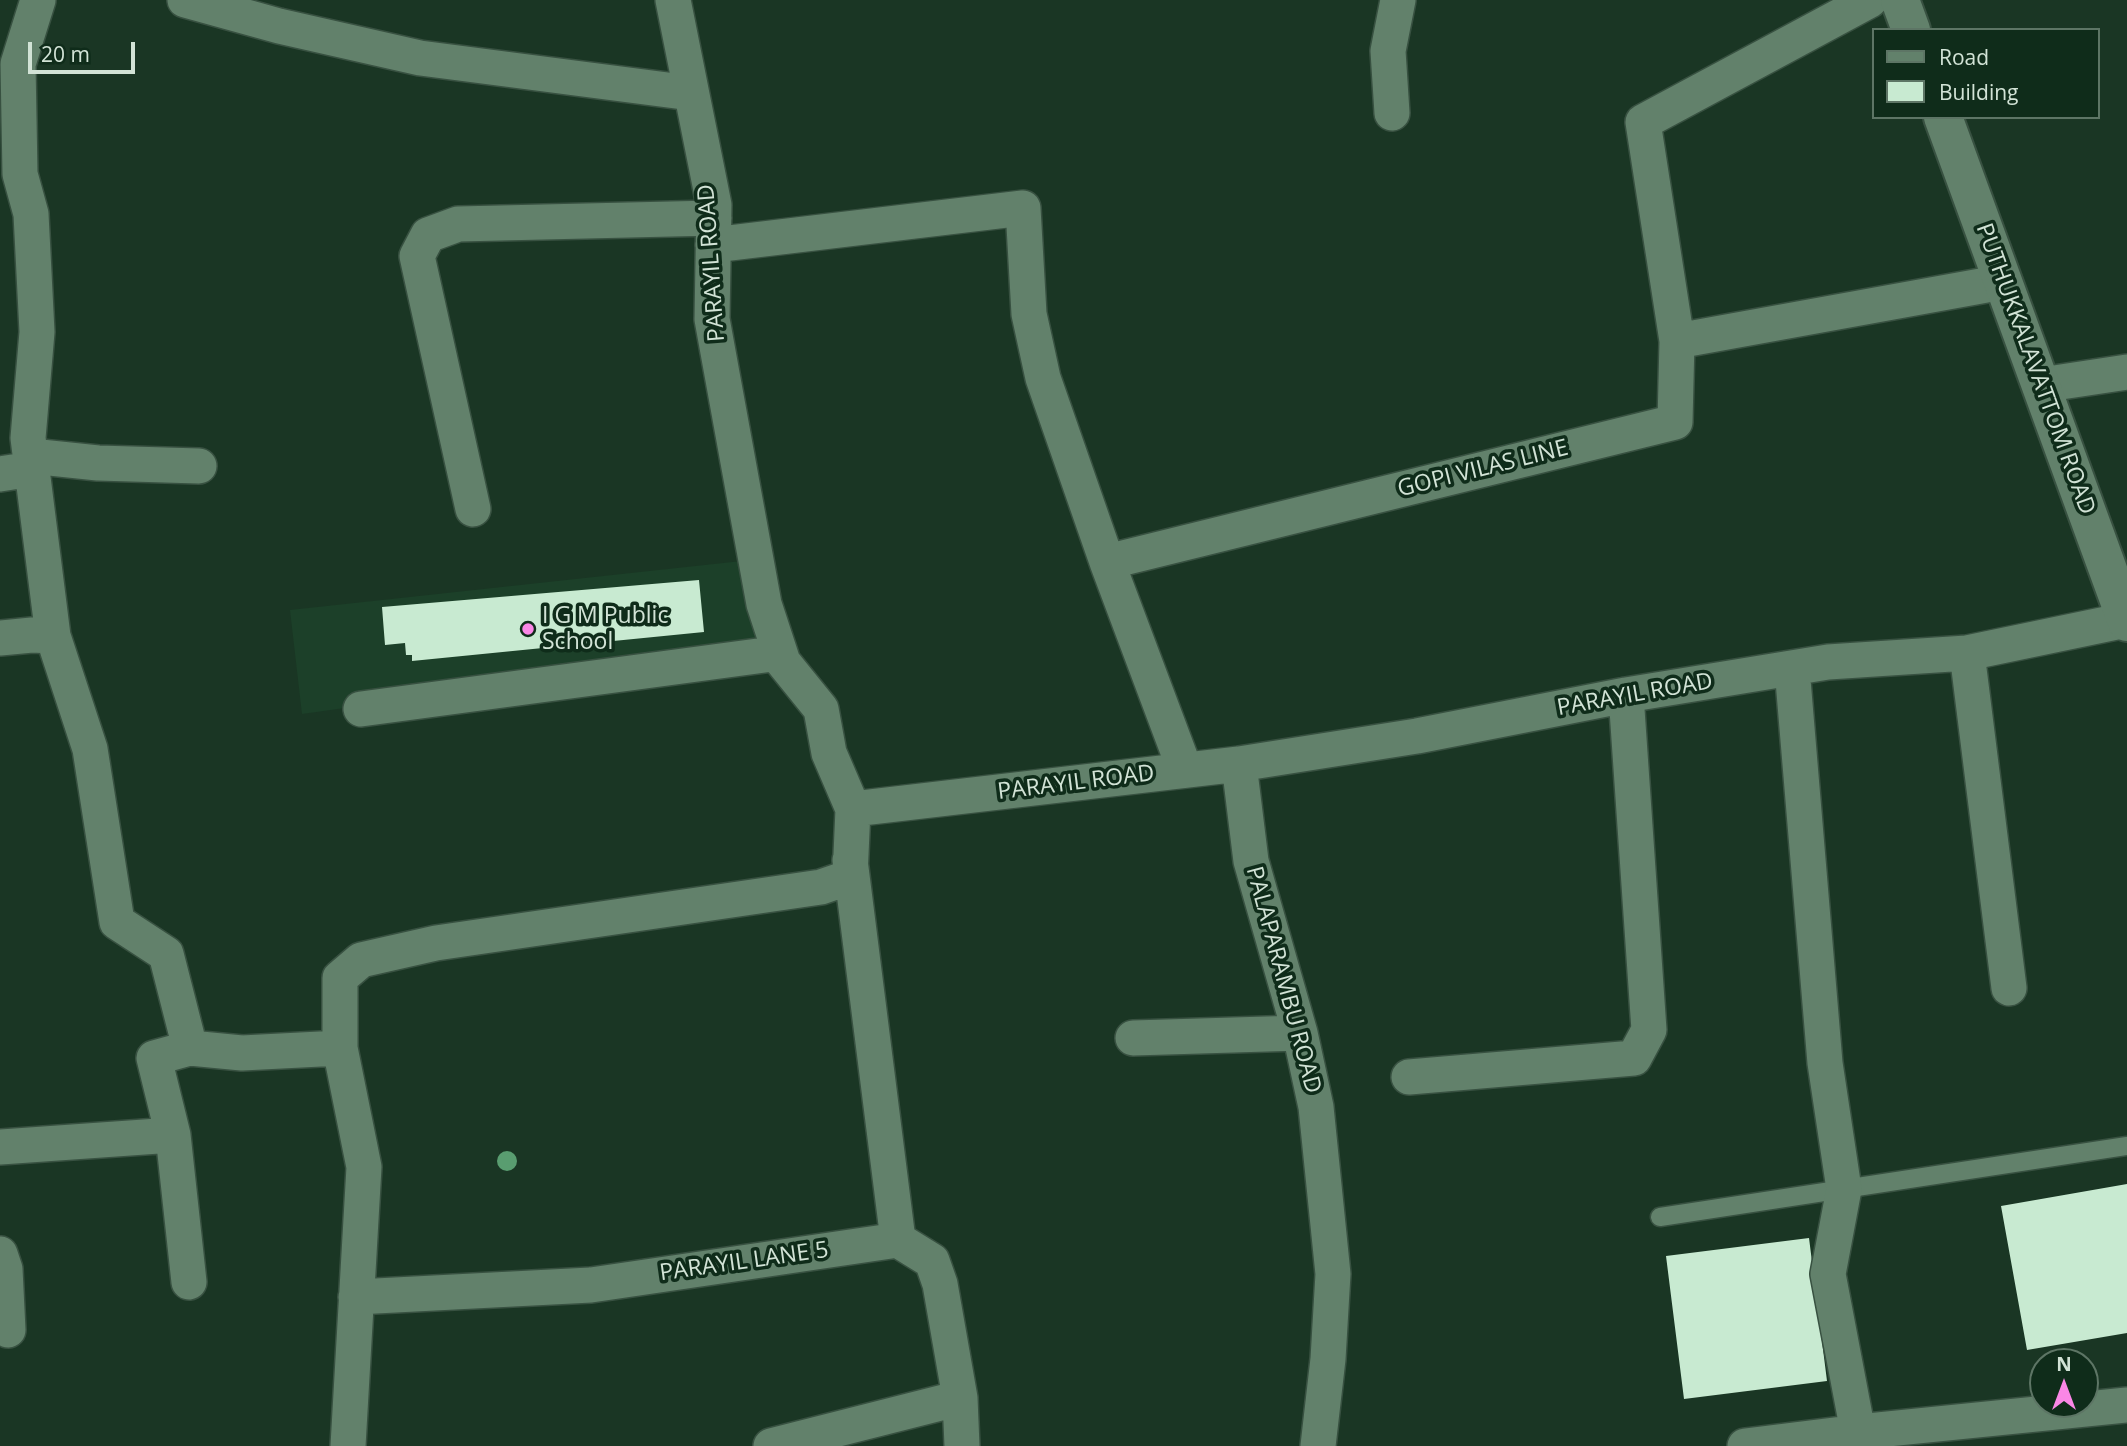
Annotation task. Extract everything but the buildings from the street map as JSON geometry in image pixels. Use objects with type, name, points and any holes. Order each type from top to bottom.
[{"type":"street","points":[[38,0],[18,64],[20,174],[31,214],[37,332],[28,438],[21,466],[53,636],[90,749],[117,922],[166,954],[190,1048]]},
{"type":"street","points":[[185,0],[279,26],[419,58],[691,93]]},
{"type":"street","name":"PARAYIL ROAD","points":[[673,0],[713,205],[712,319],[764,604],[783,662],[821,709],[829,753],[853,809],[1238,764],[1417,736],[1626,695],[1828,662],[1967,653],[2127,621]]},
{"type":"street","points":[[1392,113],[1388,51],[1398,0]]},
{"type":"street","points":[[1871,0],[1643,122],[1677,341],[2003,282]]},
{"type":"street","points":[[1900,0],[1910,28]]},
{"type":"street","name":"PUTHUKKALAVATTOM ROAD","points":[[1944,119],[2127,621]]},
{"type":"street","points":[[472,509],[417,256],[428,235],[458,224],[713,232],[1023,208],[1029,314],[1043,378],[1107,562],[1185,770]]},
{"type":"street","name":"GOPI VILAS LINE","points":[[1107,562],[1675,422],[1677,341]]},
{"type":"street","points":[[2041,385],[2127,372]]},
{"type":"street","points":[[21,466],[98,463],[199,466]]},
{"type":"street","points":[[0,638],[53,636]]},
{"type":"street","points":[[361,709],[780,653]]},
{"type":"street","points":[[1967,653],[2009,988]]},
{"type":"street","points":[[1792,668],[1825,1063],[1844,1189],[1828,1274],[1858,1432]]},
{"type":"street","points":[[1409,1077],[1634,1058],[1649,1030],[1626,695]]},
{"type":"street","name":"PALAPARAMBU ROAD","points":[[1238,764],[1251,861],[1300,1033],[1316,1107],[1333,1274],[1328,1359],[1318,1446]]},
{"type":"street","points":[[348,1446],[364,1167],[340,1048],[340,978],[361,960],[436,943],[821,887],[850,877],[853,809]]},
{"type":"street","points":[[850,860],[898,1240],[932,1261],[940,1284],[960,1398],[962,1446]]},
{"type":"street","points":[[1133,1038],[1300,1033]]},
{"type":"street","points":[[188,1283],[173,1135],[154,1058],[190,1048],[242,1053],[340,1048]]},
{"type":"street","points":[[0,1147],[173,1135]]},
{"type":"street","name":"PARAYIL LANE 5","points":[[356,1297],[591,1285],[898,1240]]},
{"type":"street","points":[[0,1254],[5,1269],[8,1330]]},
{"type":"street","points":[[771,1446],[960,1398]]},
{"type":"street","points":[[1745,1446],[2127,1405]]},
{"type":"lane","points":[[1660,1217],[2127,1146]]},
{"type":"shaded area","name":"I G M Public School","points":[[751,560],[767,649],[302,714],[290,610]]},
{"type":"place","name":"I G M Public School","points":[[528,629]]}]
